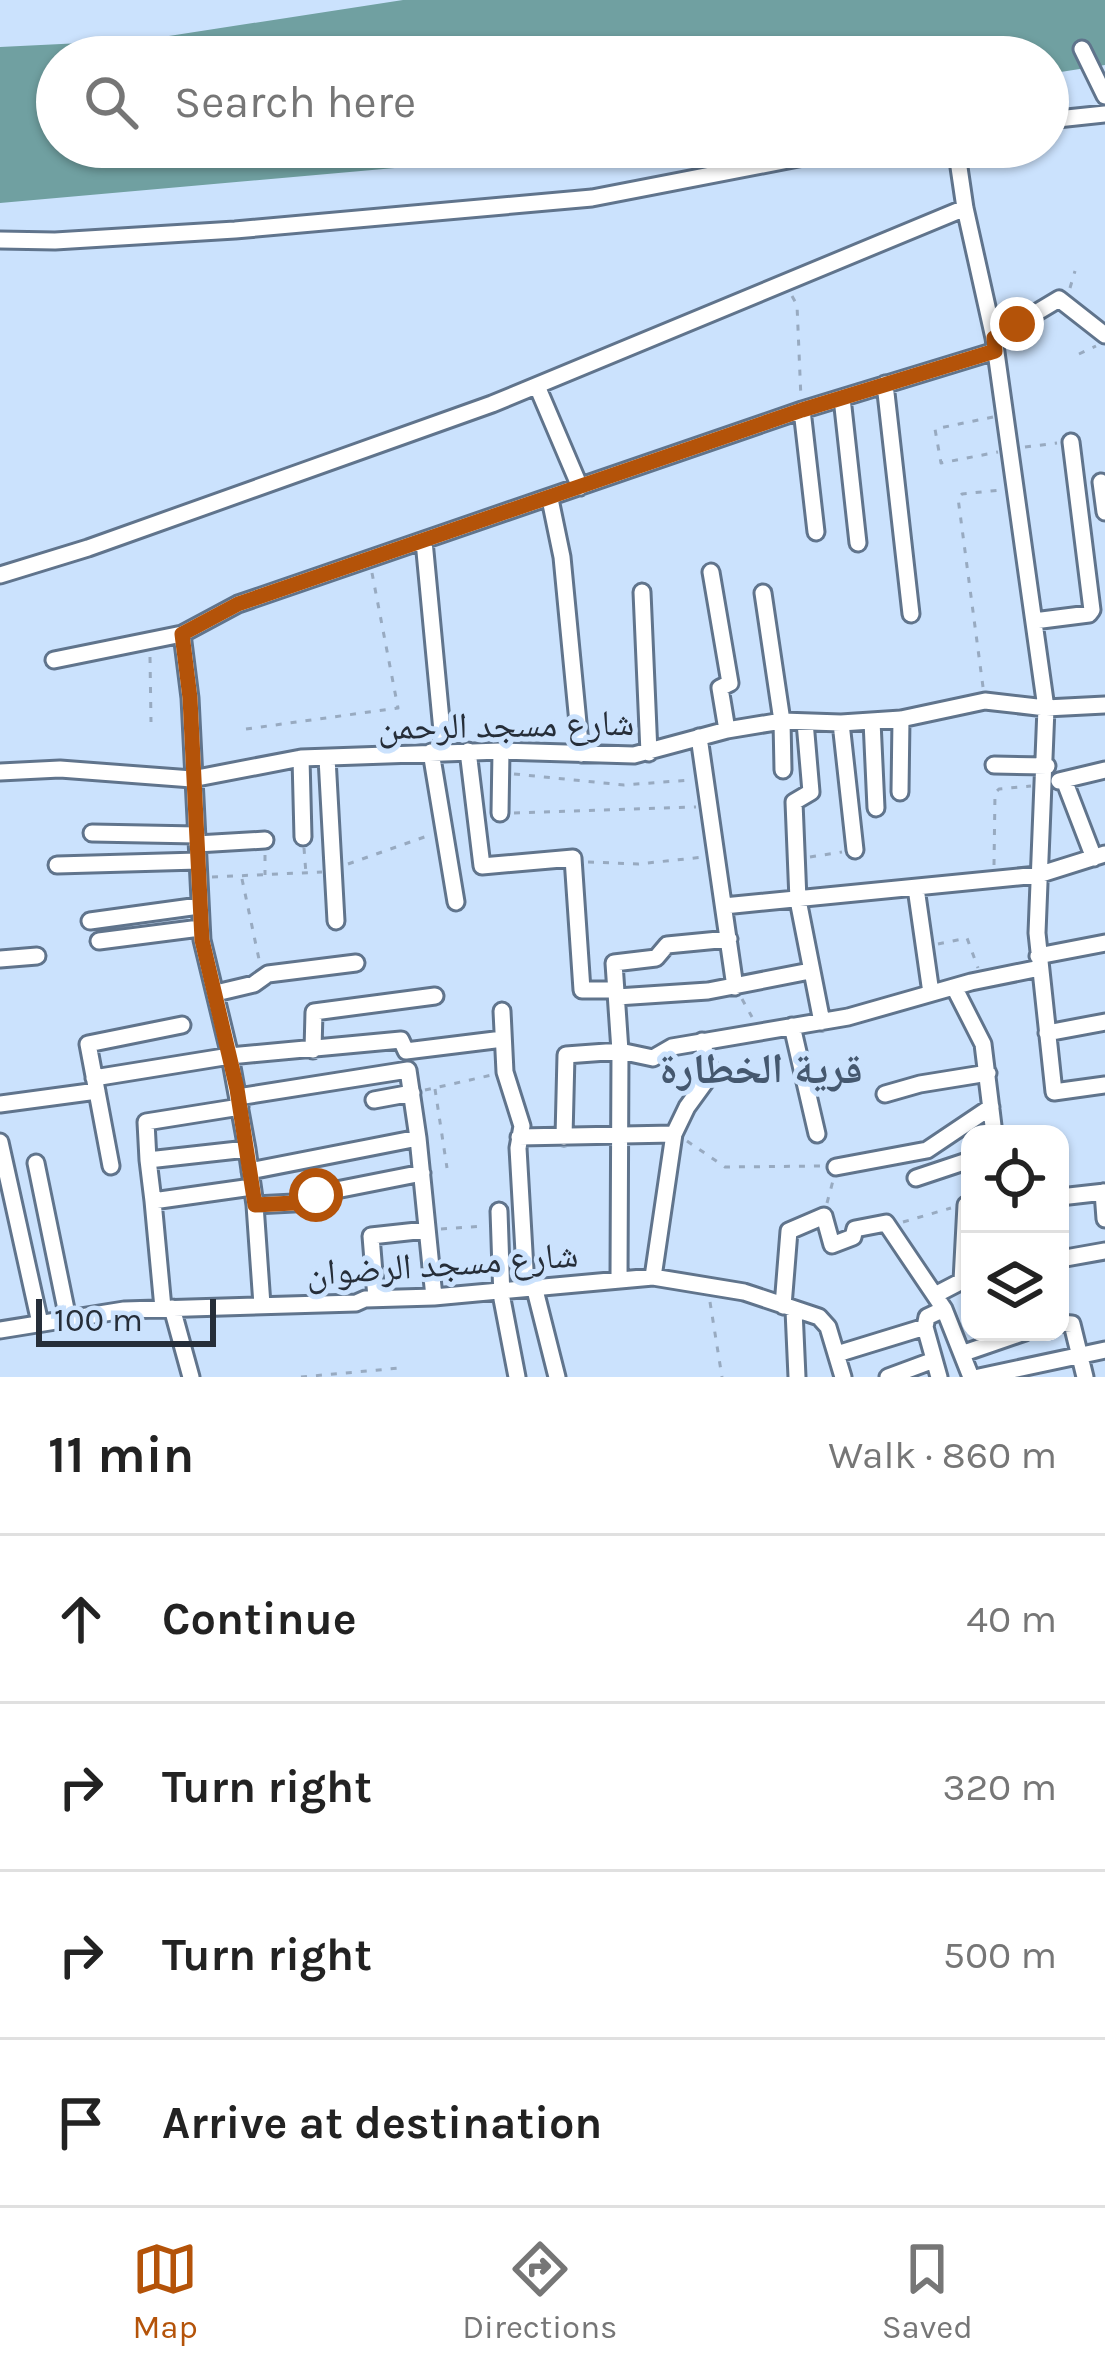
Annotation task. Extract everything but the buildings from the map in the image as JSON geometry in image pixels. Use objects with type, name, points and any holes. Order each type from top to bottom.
[{"type":"street","points":[[1082,49],[1105,96]]},
{"type":"street","points":[[1069,118],[1105,114]]},
{"type":"street","points":[[0,240],[235,230],[592,197],[745,168]]},
{"type":"street","points":[[959,168],[995,344],[1046,708],[1039,962],[1056,1094],[1105,1085]]},
{"type":"street","points":[[0,575],[88,548],[537,386],[965,208]]},
{"type":"street","points":[[54,660],[182,634],[238,604],[885,384],[995,344],[1056,299],[1104,335]]},
{"type":"street","points":[[885,384],[911,614]]},
{"type":"street","points":[[537,386],[580,488]]},
{"type":"street","points":[[842,398],[858,543]]},
{"type":"street","points":[[802,410],[816,532]]},
{"type":"street","points":[[1034,621],[1092,610],[1071,442]]},
{"type":"street","points":[[1101,482],[1105,512]]},
{"type":"street","points":[[550,499],[562,557],[581,754]]},
{"type":"street","points":[[424,542],[443,830],[456,902]]},
{"type":"street","points":[[711,572],[730,683],[720,688],[727,730]]},
{"type":"street","points":[[642,592],[649,753]]},
{"type":"street","points":[[763,593],[782,721],[783,770]]},
{"type":"street","points":[[182,634],[190,698],[200,928],[247,1149],[262,1305]]},
{"type":"street","name":"شارع مسجد الرحمن","points":[[0,772],[60,769],[192,779],[301,758],[468,751],[649,753],[727,730],[782,721],[872,721],[985,701],[1046,708],[1105,705]]},
{"type":"street","points":[[900,791],[901,718]]},
{"type":"street","points":[[872,721],[875,808]]},
{"type":"street","points":[[805,722],[811,791],[794,802],[798,900],[822,1022]]},
{"type":"street","points":[[841,723],[855,850]]},
{"type":"street","points":[[699,737],[735,987]]},
{"type":"street","points":[[468,751],[483,867],[575,861],[582,990],[616,994],[735,987],[810,971]]},
{"type":"street","points":[[500,813],[501,751]]},
{"type":"street","points":[[301,758],[303,837]]},
{"type":"street","points":[[327,758],[335,921]]},
{"type":"street","points":[[994,765],[1047,766]]},
{"type":"street","points":[[1045,784],[1105,770]]},
{"type":"street","points":[[724,906],[1038,875],[1099,856],[1064,780]]},
{"type":"street","points":[[92,832],[198,854]]},
{"type":"street","points":[[57,865],[198,854],[265,840]]},
{"type":"street","points":[[916,888],[931,993]]},
{"type":"street","points":[[90,921],[199,906]]},
{"type":"street","points":[[99,941],[200,928]]},
{"type":"street","points":[[619,1280],[620,1051],[615,961],[656,958],[667,945],[729,939]]},
{"type":"street","points":[[564,1137],[566,1056],[620,1051],[653,1058],[672,1047],[822,1022],[1105,943]]},
{"type":"street","points":[[0,958],[37,956]]},
{"type":"street","points":[[216,993],[254,984],[263,976],[356,963]]},
{"type":"street","points":[[954,987],[979,1034],[993,1125]]},
{"type":"street","points":[[313,1050],[314,1012],[435,997]]},
{"type":"street","points":[[502,1011],[505,1072],[522,1126],[518,1137],[530,1287],[556,1377]]},
{"type":"street","points":[[1047,1033],[1105,1022]]},
{"type":"street","points":[[111,1166],[89,1042],[182,1025]]},
{"type":"street","points":[[792,1026],[817,1134]]},
{"type":"street","points":[[406,1051],[503,1039]]},
{"type":"street","points":[[0,1104],[230,1056],[401,1040],[418,1138],[434,1297]]},
{"type":"street","points":[[653,1276],[674,1134],[687,1107],[711,1077],[702,1041]]},
{"type":"street","points":[[190,1377],[167,1308],[146,1122],[408,1070]]},
{"type":"street","points":[[885,1094],[988,1073]]},
{"type":"street","points":[[374,1100],[412,1093]]},
{"type":"street","points":[[836,1167],[926,1150],[991,1107]]},
{"type":"street","points":[[518,1137],[674,1134]]},
{"type":"street","points":[[153,1201],[418,1138]]},
{"type":"street","points":[[0,1142],[40,1323]]},
{"type":"street","points":[[148,1160],[247,1149]]},
{"type":"street","points":[[36,1163],[68,1318]]},
{"type":"street","points":[[916,1178],[961,1163]]},
{"type":"street","points":[[255,1205],[313,1202],[316,1195],[422,1173]]},
{"type":"street","points":[[1069,1196],[1104,1192],[1105,1219]]},
{"type":"street","points":[[797,1377],[788,1308],[787,1233],[824,1216],[832,1245],[853,1238],[855,1229],[884,1223],[890,1227],[939,1302],[975,1377],[1105,1350]]},
{"type":"street","points":[[499,1218],[501,1290],[518,1377]]},
{"type":"street","points":[[376,1298],[370,1237],[426,1230]]},
{"type":"street","points":[[888,1377],[937,1368],[927,1317],[962,1281],[966,1233]]},
{"type":"street","points":[[1069,1257],[1105,1251]]},
{"type":"street","name":"شارع مسجد الرضوان","points":[[0,1330],[167,1308],[356,1303],[653,1276],[744,1292],[826,1322],[843,1377]]},
{"type":"street","points":[[1069,1324],[1085,1377]]},
{"type":"street","points":[[837,1354],[926,1328]]},
{"type":"street","points":[[964,1353],[999,1341]]},
{"type":"path","points":[[1066,302],[1075,271]]},
{"type":"path","points":[[785,284],[797,304],[802,410]]},
{"type":"path","points":[[1079,354],[1104,335]]},
{"type":"path","points":[[1004,414],[936,427],[942,463],[1071,442]]},
{"type":"path","points":[[985,701],[958,498],[1015,489]]},
{"type":"path","points":[[246,729],[398,708],[369,559]]},
{"type":"path","points":[[150,643],[151,722]]},
{"type":"path","points":[[501,773],[624,785],[704,778]]},
{"type":"path","points":[[994,880],[995,793],[1045,784]]},
{"type":"path","points":[[500,813],[709,806]]},
{"type":"path","points":[[198,854],[241,878],[306,874],[330,871],[443,830]]},
{"type":"path","points":[[303,837],[306,874]]},
{"type":"path","points":[[265,840],[266,877]]},
{"type":"path","points":[[796,859],[855,850]]},
{"type":"path","points":[[575,861],[638,864],[716,856]]},
{"type":"path","points":[[241,878],[263,976]]},
{"type":"path","points":[[924,946],[967,938],[982,979]]},
{"type":"path","points":[[735,987],[756,1032]]},
{"type":"path","points":[[447,1168],[434,1088],[505,1072]]},
{"type":"path","points":[[674,1134],[725,1167],[836,1167],[824,1216]]},
{"type":"path","points":[[890,1227],[961,1206]]},
{"type":"path","points":[[426,1230],[499,1218]]},
{"type":"path","points":[[707,1287],[722,1377]]},
{"type":"path","points":[[301,1377],[400,1368]]},
{"type":"shaded area","points":[[403,0],[1105,0],[1105,65],[1069,71],[1069,36],[169,36]]},
{"type":"shaded area","points":[[36,45],[36,168],[394,168],[0,203],[0,47]]},
{"type":"district","name":"قرية الخطارة","points":[[761,1068]]},
{"type":"route","points":[[316,1195],[313,1202],[255,1205],[237,1089],[202,940],[190,698],[182,634],[238,604],[802,410],[995,351],[994,338],[1017,324]]}]
